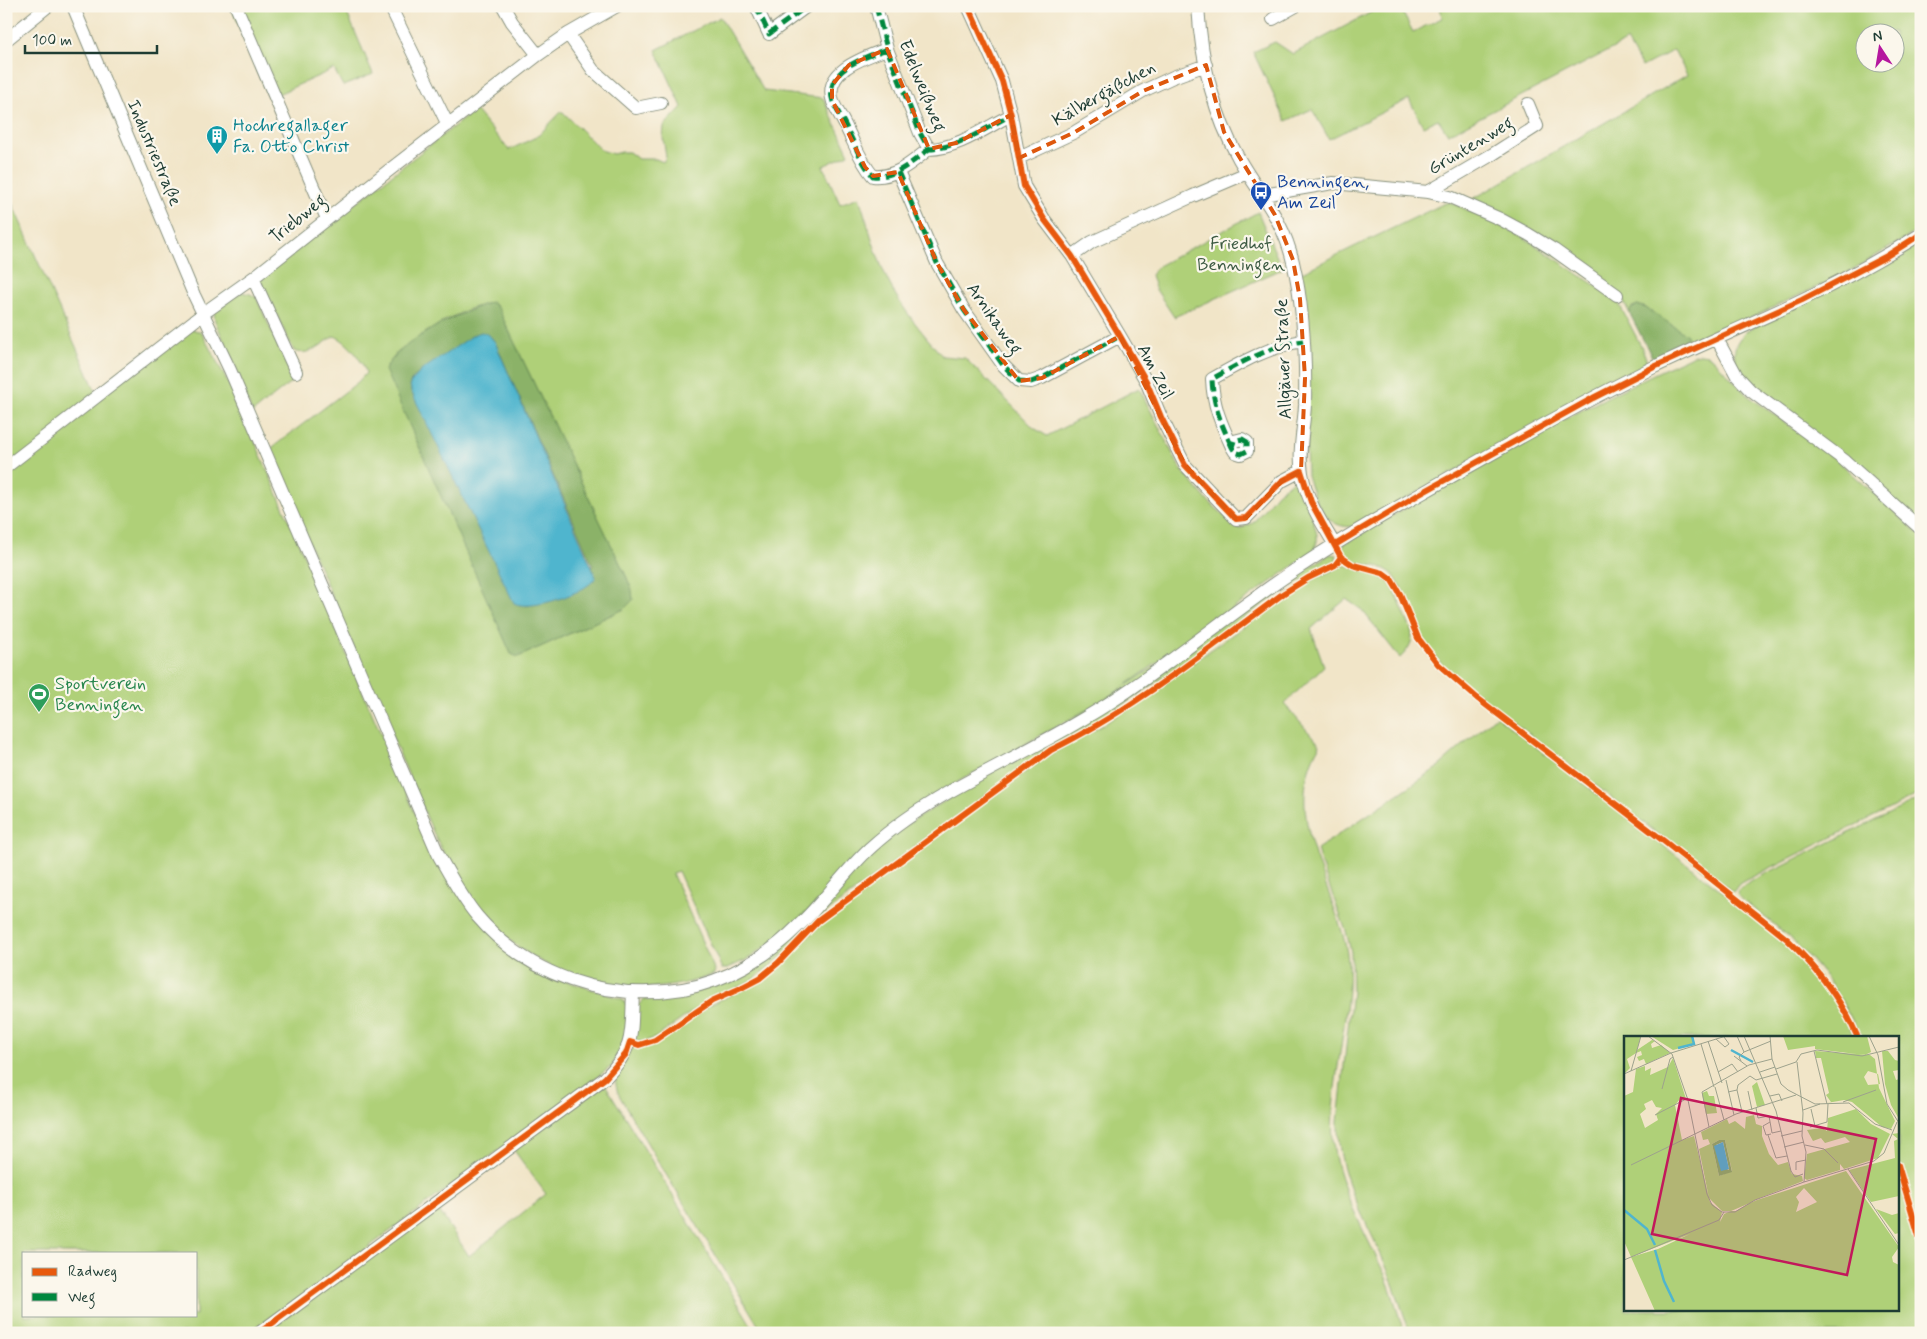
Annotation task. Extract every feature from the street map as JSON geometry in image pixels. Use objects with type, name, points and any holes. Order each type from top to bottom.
[{"type":"street","points":[[6,40],[48,6]]},
{"type":"street","name":"Industriestraße","points":[[73,6],[203,314],[230,370],[439,856],[458,890],[475,913],[509,947],[533,964],[558,976],[589,987],[614,991],[633,992],[684,989],[706,983],[740,969],[761,956],[799,926],[871,847],[908,817],[1096,712],[1286,577],[1335,545],[1418,495],[1586,402],[1654,367],[1802,300],[1885,257],[1921,234]]},
{"type":"street","points":[[236,6],[327,219]]},
{"type":"street","points":[[390,6],[448,126]]},
{"type":"street","points":[[503,6],[512,22],[538,55]]},
{"type":"street","name":"Triebweg","points":[[6,467],[203,314],[254,278],[538,55],[604,9],[618,6]]},
{"type":"street","points":[[756,6],[769,34],[807,6]]},
{"type":"street","name":"Edelweißweg","points":[[876,6],[887,49],[920,133],[929,149],[944,148],[956,144],[1011,115]]},
{"type":"street","name":"Am Zeil","points":[[968,6],[1002,82],[1011,115],[1024,186],[1044,219],[1072,256],[1146,381],[1161,417],[1185,465],[1236,519],[1246,518],[1282,481],[1301,472]]},
{"type":"street","name":"Allgäuer Straße","points":[[1198,6],[1206,65],[1224,132],[1247,173],[1263,195],[1281,226],[1293,260],[1300,299],[1303,341],[1305,404],[1300,461],[1301,472],[1311,502],[1335,545]]},
{"type":"street","points":[[1273,19],[1296,6]]},
{"type":"street","points":[[568,34],[593,70],[636,108],[661,103]]},
{"type":"street","points":[[887,49],[849,64],[832,85],[832,100],[865,166],[873,176],[883,177],[898,172],[929,149]]},
{"type":"street","name":"Kälbergäßchen","points":[[1019,158],[1075,132],[1142,91],[1206,65]]},
{"type":"street","name":"Grüntenweg","points":[[1428,192],[1537,126],[1528,104]]},
{"type":"street","name":"Arnikaweg","points":[[898,172],[937,263],[964,310],[1003,365],[1019,381],[1031,382],[1042,378],[1120,336]]},
{"type":"street","points":[[1072,256],[1092,242],[1247,173]]},
{"type":"street","points":[[1263,195],[1333,183],[1428,192],[1450,197],[1500,219],[1554,250],[1616,295]]},
{"type":"street","points":[[254,278],[296,372]]},
{"type":"street","points":[[1717,339],[1737,376],[1751,391],[1839,455],[1921,529]]},
{"type":"street","points":[[1232,447],[1221,424],[1213,399],[1212,379],[1242,362],[1288,343],[1303,341]]},
{"type":"street","points":[[259,1333],[605,1078],[626,1054],[630,1042],[633,992]]},
{"type":"highlighted area","points":[[887,49],[929,149],[956,143],[1011,115],[1019,158],[1075,132],[1143,91],[1206,65],[1224,132],[1275,215],[1293,260],[1300,299],[1305,378],[1301,471],[1282,481],[1246,518],[1236,519],[1185,465],[1120,336],[1042,378],[1019,381],[964,310],[937,263],[898,172],[873,176],[865,167],[832,100],[832,85],[849,65]]},
{"type":"green space","points":[[231,6],[344,6],[373,74],[343,86],[334,69],[269,98]]},
{"type":"green space","points":[[1383,6],[1399,6],[1413,32],[1442,18],[1440,6],[1921,6],[1921,229],[1843,275],[1687,347],[1646,308],[1638,305],[1632,307],[1630,314],[1621,296],[1466,200],[1473,199],[1687,75],[1674,50],[1642,67],[1627,41],[1448,134],[1438,119],[1423,126],[1409,99],[1329,139],[1312,109],[1286,121],[1253,52],[1275,42],[1293,54]]},
{"type":"green space","points":[[720,17],[764,91],[823,98],[849,154],[823,166],[840,204],[859,197],[879,260],[899,301],[942,356],[965,358],[1034,428],[1047,436],[1139,388],[1180,468],[1206,499],[1239,529],[1253,523],[1277,493],[1292,481],[1295,481],[1308,507],[1316,530],[1317,543],[1314,551],[1109,697],[931,797],[782,934],[750,958],[722,969],[678,871],[672,873],[715,971],[714,974],[683,984],[652,988],[620,986],[588,980],[558,970],[530,955],[504,936],[482,913],[450,865],[434,834],[269,450],[358,382],[366,373],[354,352],[339,338],[334,336],[310,351],[294,351],[261,283],[261,277],[475,110],[509,150],[538,136],[563,112],[601,150],[613,154],[629,152],[638,159],[656,159],[663,162],[666,157],[663,137],[664,126],[682,107],[656,50]],"holes":[[[491,302],[498,308],[627,578],[624,609],[518,657],[395,354],[442,322],[469,309]]]},
{"type":"green space","points":[[6,190],[97,394],[192,329],[201,332],[230,386],[250,430],[424,834],[504,949],[521,963],[538,972],[622,999],[628,1006],[627,1034],[612,1066],[253,1333],[6,1333]]},
{"type":"green space","points":[[1450,202],[1520,235],[1617,300],[1642,348],[1648,364],[1356,526],[1336,524],[1329,519],[1317,503],[1307,475],[1300,273]]},
{"type":"green space","name":"Friedhof Benningen","points":[[1258,212],[1282,269],[1174,317],[1155,288],[1151,275],[1158,266]]},
{"type":"green space","points":[[1921,240],[1921,523],[1757,390],[1739,368],[1734,353],[1740,338],[1748,330]]},
{"type":"green space","points":[[241,292],[256,297],[294,380],[252,413],[233,361],[215,321],[214,312]]},
{"type":"green space","points":[[491,302],[498,308],[627,578],[632,590],[633,600],[624,609],[518,657],[511,654],[385,370],[392,359],[416,338],[448,320]],"holes":[[[475,334],[488,334],[495,342],[593,566],[572,594],[526,606],[411,391],[410,383],[413,378]]]},
{"type":"green space","points":[[1637,305],[1646,308],[1687,335],[1687,347],[1656,360],[1652,357],[1630,314],[1630,310]]},
{"type":"green space","points":[[1701,354],[1713,359],[1747,395],[1837,460],[1921,536],[1921,793],[1744,881],[1733,892],[1457,678],[1429,649],[1419,631],[1399,584],[1390,572],[1384,568],[1356,562],[1345,555],[1341,548],[1344,544],[1430,494],[1561,421],[1649,376],[1694,355]]},
{"type":"green space","points":[[1330,554],[1337,555],[1336,561],[1286,589],[1111,713],[1049,748],[816,920],[780,958],[749,982],[706,1002],[655,1038],[642,1042],[634,1041],[637,1007],[644,999],[733,977],[904,826],[968,787]]},
{"type":"green space","points":[[1344,565],[1377,575],[1387,580],[1393,587],[1410,627],[1412,636],[1410,644],[1400,658],[1362,610],[1346,599],[1311,629],[1324,666],[1284,704],[1320,745],[1309,771],[1305,797],[1307,823],[1313,849],[1341,927],[1348,961],[1347,1001],[1333,1105],[1332,1122],[1335,1156],[1350,1201],[1388,1282],[1404,1333],[763,1333],[619,1095],[616,1076],[632,1048],[653,1044],[708,1006],[757,982],[778,967],[827,918],[1047,756],[1096,729],[1135,704],[1303,584]]},
{"type":"green space","points":[[1496,716],[1780,936],[1802,959],[1832,996],[1854,1036],[1624,1036],[1624,1312],[1900,1312],[1900,1181],[1921,1252],[1921,1333],[1410,1333],[1388,1271],[1355,1199],[1342,1162],[1338,1122],[1352,991],[1351,952],[1346,931],[1317,849],[1437,768]]},
{"type":"green space","points":[[1921,798],[1921,1235],[1900,1165],[1900,1036],[1859,1036],[1846,1008],[1818,967],[1783,932],[1738,896],[1738,891],[1751,881]]},
{"type":"green space","points":[[605,1084],[756,1333],[265,1333],[436,1206],[469,1256],[546,1194],[513,1149]]},
{"type":"water","points":[[482,332],[488,334],[495,342],[596,577],[591,583],[570,595],[544,603],[522,605],[514,603],[411,391],[410,383],[422,370],[475,334]]},
{"type":"marked path","points":[[756,6],[769,34],[807,6]]},
{"type":"marked path","points":[[876,6],[887,49],[920,133],[929,149],[940,148],[961,141],[1011,115]]},
{"type":"marked path","points":[[887,49],[848,66],[840,73],[834,81],[831,91],[833,102],[862,159],[873,176],[896,172],[929,149]]},
{"type":"marked path","points":[[898,172],[937,263],[964,310],[1003,365],[1019,381],[1031,382],[1042,378],[1120,336]]},
{"type":"marked path","points":[[1232,447],[1216,406],[1212,379],[1244,361],[1267,351],[1303,341]]},
{"type":"marked path","points":[[1242,439],[1247,442],[1247,451],[1241,454],[1235,452],[1232,447],[1234,441],[1242,439]]},
{"type":"cycle path","points":[[968,6],[1002,81],[1011,115],[1024,186],[1044,219],[1072,256],[1146,381],[1161,417],[1185,465],[1236,519],[1246,518],[1282,481],[1301,471],[1311,502],[1341,557],[1353,565],[1383,573],[1391,579],[1400,594],[1418,638],[1438,664],[1477,698],[1665,842],[1787,939],[1808,961],[1836,997],[1857,1036]]},
{"type":"cycle path","points":[[1335,545],[1418,495],[1593,398],[1654,367],[1802,300],[1885,257],[1921,234]]},
{"type":"cycle path","points":[[259,1333],[605,1078],[626,1054],[630,1042],[639,1045],[655,1040],[712,1001],[760,978],[778,963],[818,921],[1051,750],[1082,734],[1142,697],[1284,593],[1308,578],[1335,565],[1341,557]]},
{"type":"cycle path","points":[[1900,1172],[1921,1243]]},
{"type":"place","name":"Hochregallager Fa. Otto Christ","points":[[217,155]]},
{"type":"place","name":"Benningen, Am Zeil","points":[[1261,211]]},
{"type":"place","name":"Sportverein Benningen","points":[[39,713]]}]
